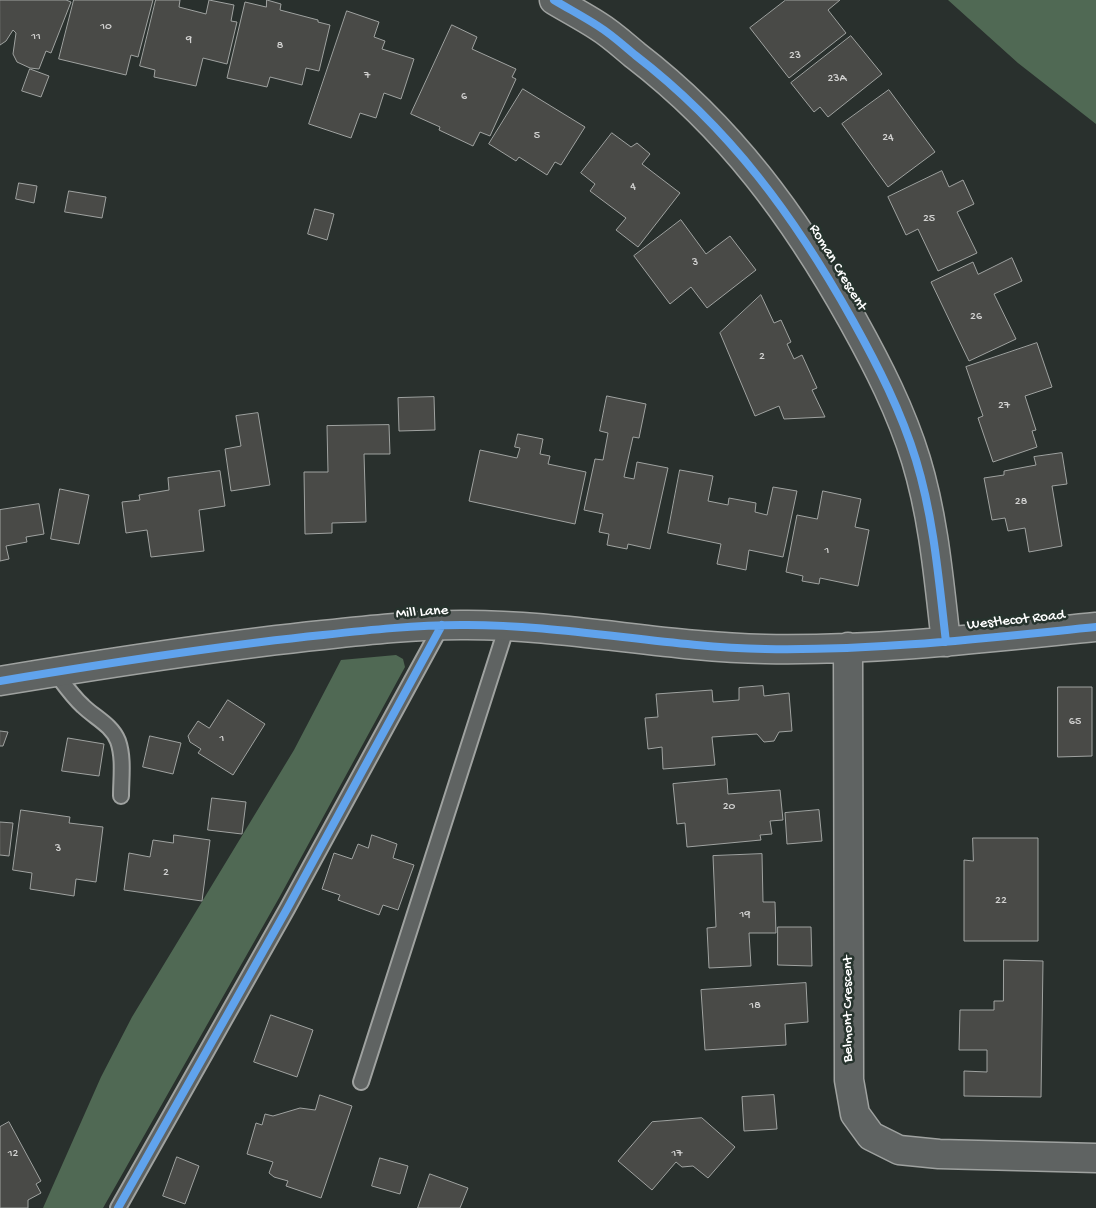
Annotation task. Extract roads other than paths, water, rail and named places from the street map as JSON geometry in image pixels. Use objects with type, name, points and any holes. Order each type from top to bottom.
[{"type":"street","name":"Roman Crescent","points":[[554,0],[599,27],[665,78],[725,136],[767,186],[839,296],[882,374],[900,414],[916,461],[924,489],[935,549],[946,642]]},
{"type":"street","name":"Mill Lane","points":[[0,681],[254,642],[442,625],[507,626],[728,647],[765,649],[848,647]]},
{"type":"street","name":"Westlecot Road","points":[[848,647],[946,642],[1096,627]]},
{"type":"street","name":"Belmont Crescent","points":[[848,647],[849,1080],[855,1114],[871,1136],[899,1150],[939,1154],[1096,1158]]},
{"type":"lane","points":[[118,1208],[282,918],[442,625]]},
{"type":"lane","points":[[361,1082],[507,626]]},
{"type":"lane","points":[[55,672],[79,702],[105,724],[118,740],[121,752],[121,796]]}]
